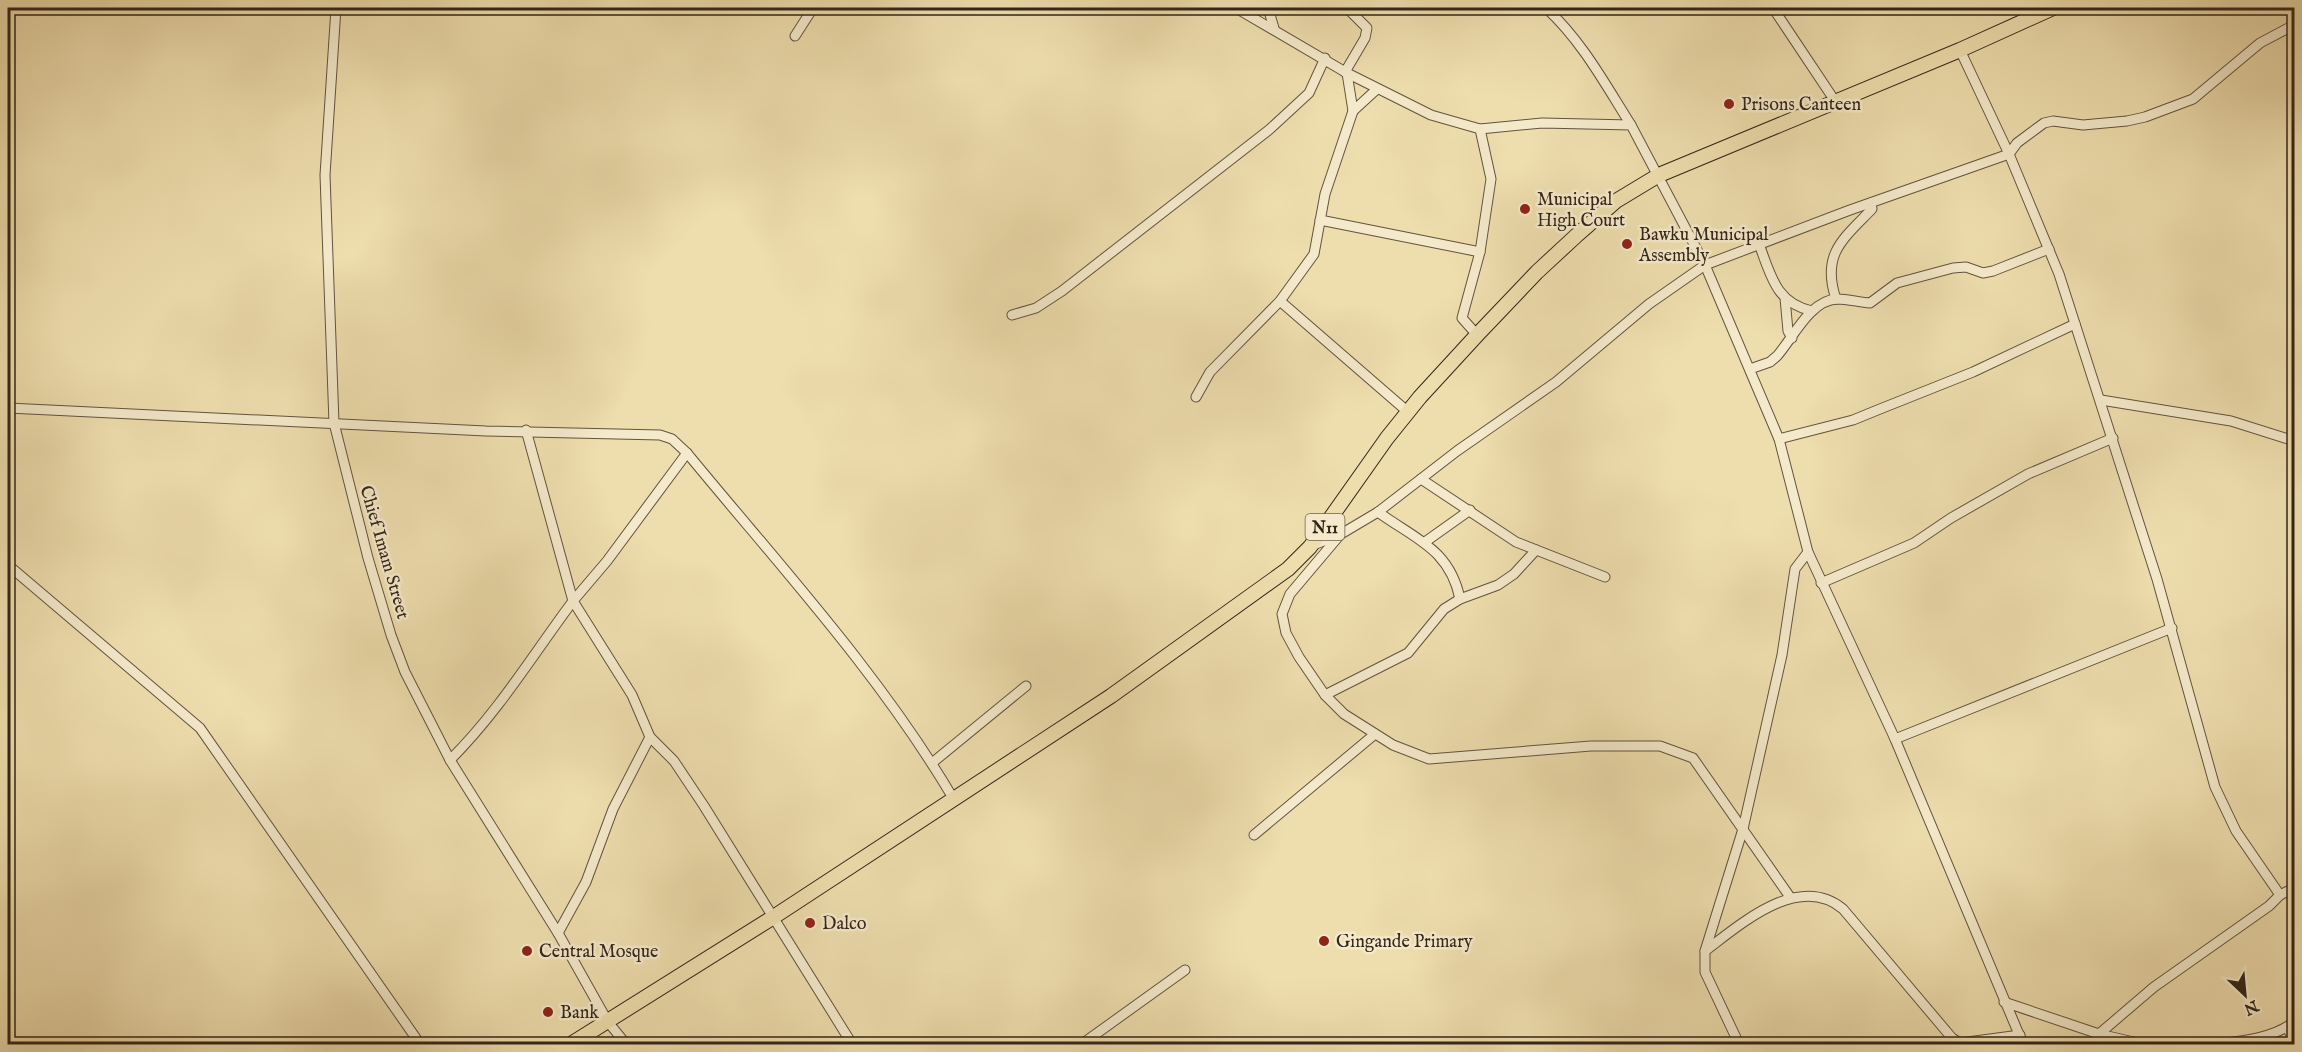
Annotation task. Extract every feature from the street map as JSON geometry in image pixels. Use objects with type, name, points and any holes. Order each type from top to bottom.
[{"type":"highway","name":"N11","points":[[571,1044],[772,918],[952,798],[1112,696],[1288,569],[1310,547],[1407,412],[1537,272],[1616,201],[1659,175],[1960,50],[2053,8]]},
{"type":"street","name":"Chief Imam Street","points":[[336,8],[325,175],[333,423],[391,635],[405,672],[450,760],[558,933],[608,1022],[626,1044]]},
{"type":"street","points":[[795,36],[813,8]]},
{"type":"street","points":[[1236,8],[1274,28],[1346,72],[1431,115],[1480,129],[1542,123],[1631,125]]},
{"type":"street","points":[[1268,8],[1274,28]]},
{"type":"street","points":[[1196,397],[1210,372],[1280,301],[1314,254],[1325,194],[1353,111],[1346,72],[1365,38],[1367,27],[1347,8]]},
{"type":"street","points":[[1546,8],[1566,26],[1591,60],[1659,175],[1705,266],[1779,440],[1808,552],[1895,739],[2021,1040],[1960,1043],[1952,1038],[1843,909],[1824,897],[1790,897],[1753,916],[1706,951]]},
{"type":"street","points":[[1773,8],[1834,101]]},
{"type":"street","points":[[1310,547],[1341,534],[1378,512],[1556,382],[1649,304],[1705,266],[1871,202],[2009,154],[2017,143],[2044,123],[2053,121],[2083,125],[2127,121],[2145,117],[2193,99],[2260,43],[2295,25]]},
{"type":"street","points":[[1960,50],[2009,154],[2049,249],[2075,324],[2172,628],[2215,787],[2236,831],[2280,895]]},
{"type":"street","points":[[1012,315],[1036,308],[1062,291],[1270,129],[1309,93],[1324,58]]},
{"type":"street","points":[[1353,111],[1377,89]]},
{"type":"street","points":[[1477,335],[1462,318],[1480,252],[1491,179],[1480,129]]},
{"type":"street","points":[[1836,299],[1830,275],[1833,253],[1872,209],[1871,202]]},
{"type":"street","points":[[1320,220],[1480,252]]},
{"type":"street","points":[[1759,244],[1775,283],[1785,298],[1799,308],[1812,311]]},
{"type":"street","points":[[1750,369],[1770,362],[1812,311],[1823,302],[1836,299],[1870,303],[1897,283],[1953,268],[1965,267],[1983,273],[1993,271],[2049,249]]},
{"type":"street","points":[[1785,298],[1788,331],[1792,338]]},
{"type":"street","points":[[1280,301],[1407,412]]},
{"type":"street","points":[[1779,440],[1853,420],[1880,410],[1973,372],[2075,324]]},
{"type":"street","points":[[2101,400],[2231,421],[2295,441]]},
{"type":"street","points":[[8,408],[486,431],[526,430],[660,435],[672,439],[687,453],[855,657],[932,763],[952,798]]},
{"type":"street","points":[[526,430],[573,601],[627,687],[650,737],[674,761],[852,1044]]},
{"type":"street","points":[[1821,583],[1914,543],[1951,518],[2028,474],[2113,438]]},
{"type":"street","points":[[450,760],[482,728],[504,700],[573,601],[607,561],[687,453]]},
{"type":"street","points":[[1421,479],[1470,510],[1501,534],[1605,577]]},
{"type":"street","points":[[1425,542],[1470,510]]},
{"type":"street","points":[[1378,512],[1425,542],[1448,565],[1461,599]]},
{"type":"street","points":[[1341,534],[1290,594],[1282,614],[1286,633],[1325,695],[1344,714],[1393,745],[1429,759],[1592,746],[1660,746],[1693,758],[1790,897]]},
{"type":"street","points":[[1325,695],[1408,653],[1444,609],[1461,599],[1498,585],[1514,574],[1536,550]]},
{"type":"street","points":[[1739,1044],[1705,972],[1706,951],[1743,829],[1782,655],[1795,569],[1808,552]]},
{"type":"street","points":[[8,565],[200,728],[420,1044]]},
{"type":"street","points":[[1895,739],[2172,628]]},
{"type":"street","points":[[932,763],[1026,686]]},
{"type":"street","points":[[1254,836],[1375,734]]},
{"type":"street","points":[[558,933],[586,882],[613,809],[650,737]]},
{"type":"street","points":[[2099,1034],[2154,987],[2269,906],[2280,895],[2295,888]]},
{"type":"street","points":[[1082,1044],[1185,970]]},
{"type":"street","points":[[2004,1002],[2099,1034],[2142,1044]]},
{"type":"street","points":[[2218,1044],[2249,1041],[2291,1025],[2295,1039]]},
{"type":"place","name":"Prisons Canteen","points":[[1729,104]]},
{"type":"place","name":"Municipal High Court","points":[[1525,209]]},
{"type":"place","name":"Bawku Municipal Assembly","points":[[1627,244]]},
{"type":"place","name":"Dalco","points":[[810,923]]},
{"type":"place","name":"Gingande Primary","points":[[1324,941]]},
{"type":"place","name":"Central Mosque","points":[[527,951]]},
{"type":"place","name":"Bank","points":[[548,1012]]}]
